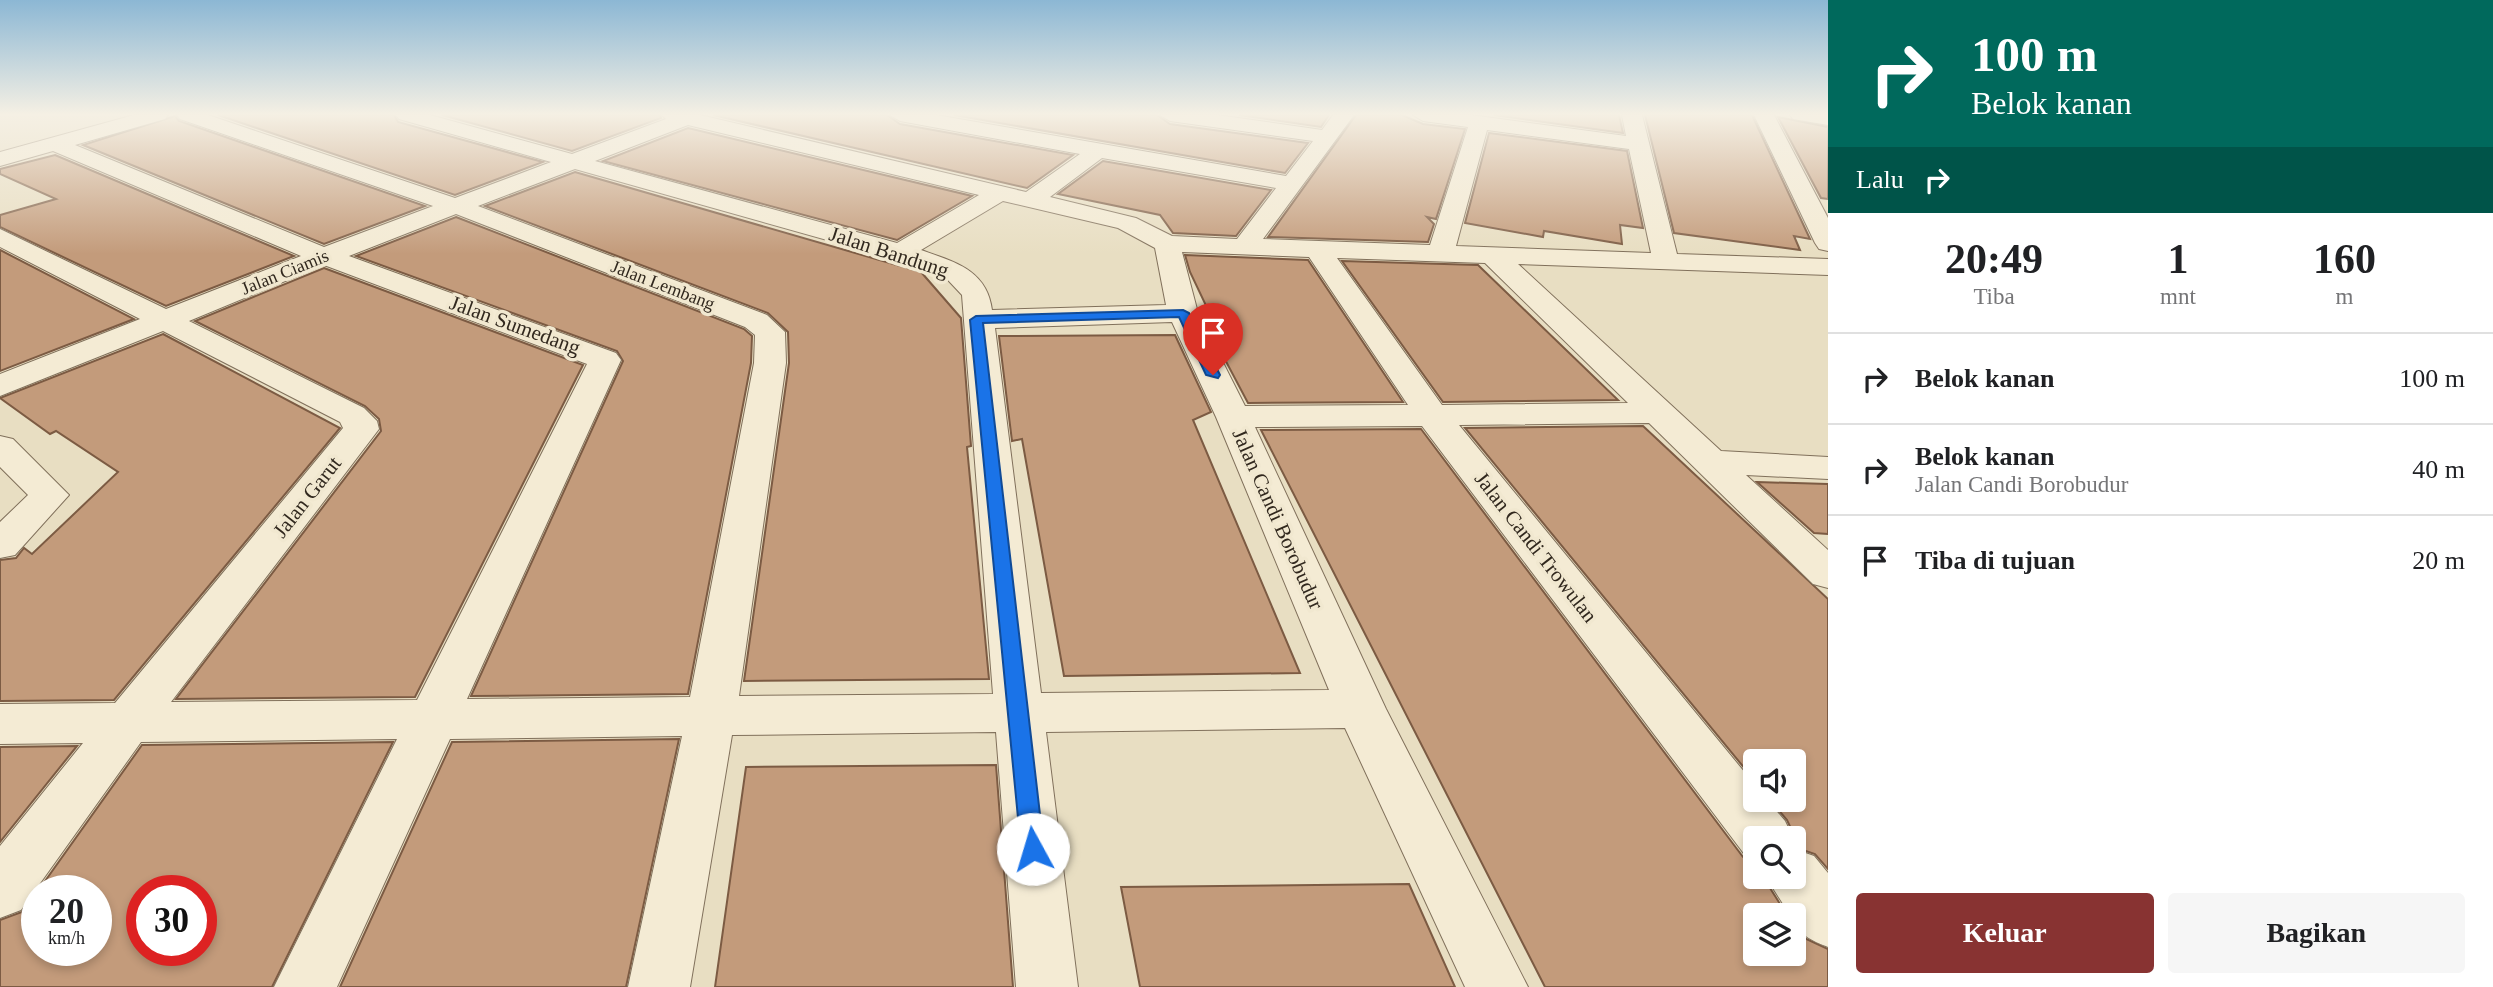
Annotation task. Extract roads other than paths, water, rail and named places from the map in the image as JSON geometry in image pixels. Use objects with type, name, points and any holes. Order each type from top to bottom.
[{"type":"street","name":"Jalan Sumedang","points":[[96,161],[324,256],[605,360],[433,719]]},
{"type":"street","name":"Jalan Lembang","points":[[322,161],[457,206],[756,321],[770,332],[770,363],[711,716]]},
{"type":"street","name":"Jalan Bandung","points":[[566,161],[900,252],[956,272],[976,294],[976,320],[1047,987]]},
{"type":"street","name":"Jalan Ciamis","points":[[0,386],[324,256],[577,161]]},
{"type":"street","points":[[869,161],[1127,223],[1167,244],[1828,267]]},
{"type":"street","points":[[895,167],[905,161]]},
{"type":"street","points":[[900,252],[1017,196],[1080,161]]},
{"type":"street","points":[[1157,161],[1292,184]]},
{"type":"street","points":[[1245,246],[1310,161]]},
{"type":"street","points":[[1440,254],[1468,161]]},
{"type":"street","points":[[1641,161],[1666,262]]},
{"type":"street","points":[[1787,161],[1828,243]]},
{"type":"street","name":"Jalan Garut","points":[[0,237],[352,415],[360,421],[361,429],[128,722],[0,891]]},
{"type":"street","name":"Jalan Candi Borobudur","points":[[1167,244],[1183,313],[1233,417],[1362,709],[1497,987]]},
{"type":"street","name":"Jalan Candi Trowulan","points":[[1317,249],[1432,415],[1756,826]]},
{"type":"street","points":[[1494,257],[1828,574]]},
{"type":"street","points":[[976,320],[1183,313]]},
{"type":"street","points":[[1233,417],[1658,413]]},
{"type":"street","points":[[0,447],[50,495],[0,545]]},
{"type":"street","points":[[1711,463],[1828,468]]},
{"type":"street","points":[[0,724],[1362,709]]},
{"type":"street","points":[[659,987],[711,716]]},
{"type":"street","points":[[305,987],[433,719]]},
{"type":"street","points":[[1805,889],[1828,919]]}]
